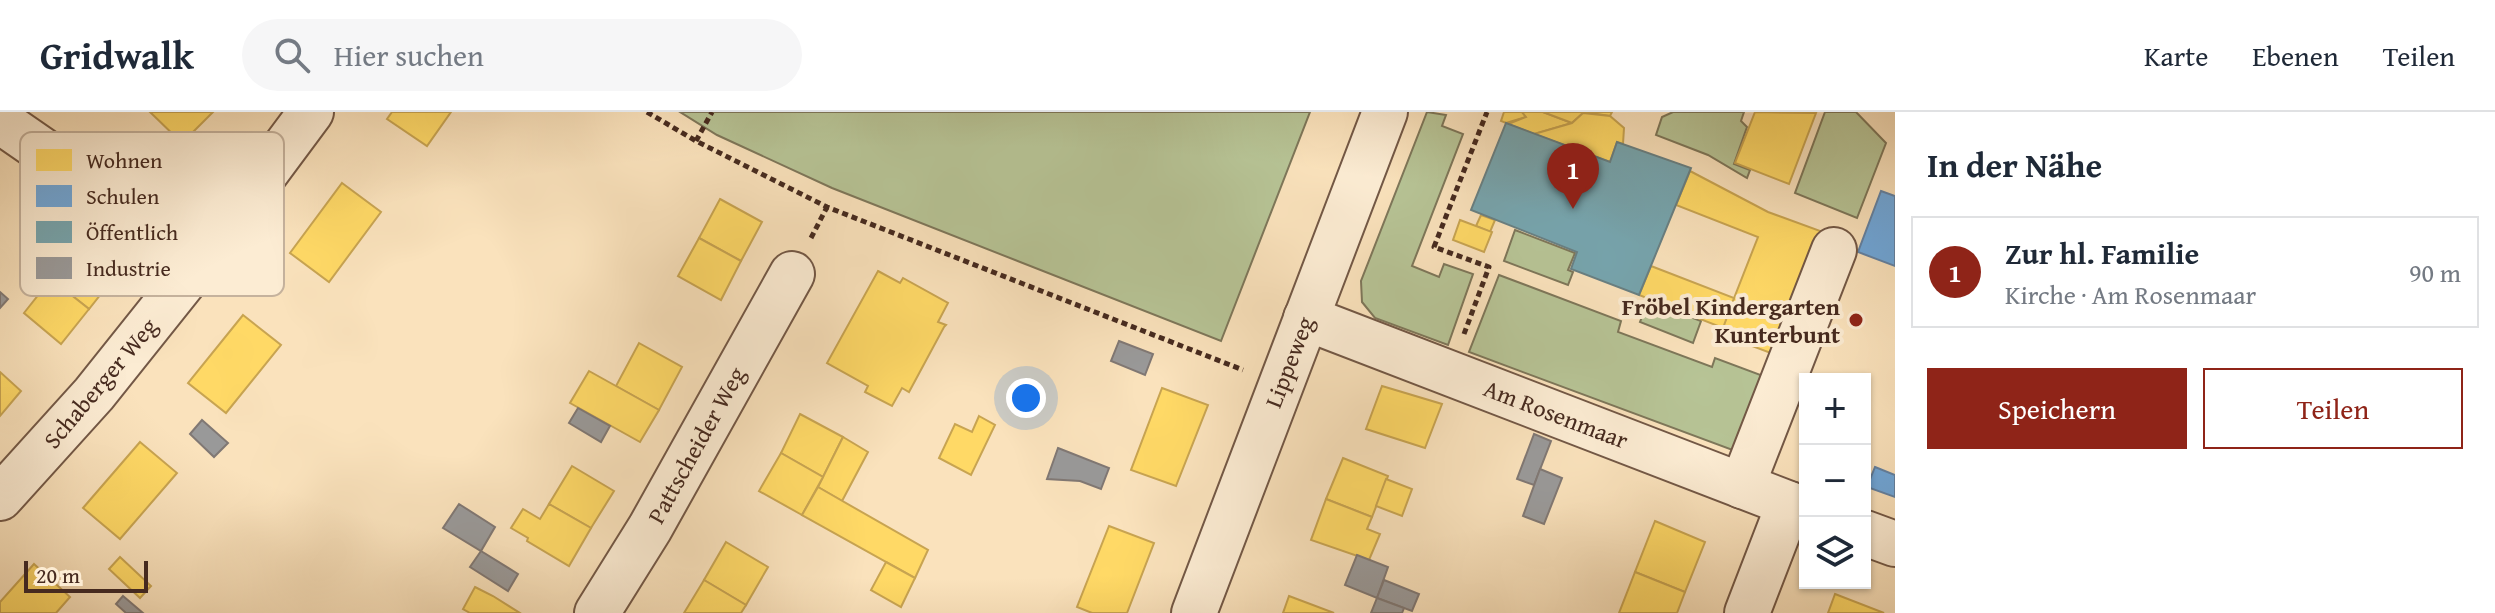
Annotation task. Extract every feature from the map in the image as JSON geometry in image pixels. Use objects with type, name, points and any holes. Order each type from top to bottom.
[{"type":"street","name":"Schaberger Weg","points":[[284,148],[311,112]]},
{"type":"street","name":"Lippeweg","points":[[1194,613],[1385,112]]},
{"type":"street","points":[[0,121],[20,135]]},
{"type":"street","points":[[1742,486],[1834,250]]},
{"type":"street","name":"Pattscheider Weg","points":[[597,613],[650,528],[792,274]]},
{"type":"street","name":"Schaberger Weg","points":[[0,498],[94,394],[172,296]]},
{"type":"street","name":"Am Rosenmaar","points":[[1306,318],[1797,507]]},
{"type":"street","points":[[1747,613],[1797,507]]},
{"type":"street","points":[[1871,535],[1895,544]]},
{"type":"path","points":[[647,112],[696,141],[827,207],[1246,371],[1287,368]]},
{"type":"path","points":[[696,141],[712,112]]},
{"type":"path","points":[[1450,373],[1489,267],[1434,247],[1487,112]]},
{"type":"green space","points":[[680,112],[1310,112],[1221,341],[832,188],[717,135]]},
{"type":"green space","points":[[1427,112],[1446,115],[1442,126],[1463,134],[1412,266],[1439,277],[1444,264],[1473,274],[1448,345],[1375,318],[1362,302],[1361,281]]},
{"type":"green space","points":[[1673,112],[1744,112],[1741,121],[1747,127],[1734,164],[1750,170],[1747,178],[1708,155],[1656,135],[1662,117]]},
{"type":"green space","points":[[1825,112],[1856,112],[1886,143],[1857,218],[1795,193]]},
{"type":"green space","points":[[1515,230],[1575,253],[1568,270],[1573,272],[1568,285],[1504,261]]},
{"type":"green space","points":[[1499,275],[1621,321],[1618,332],[1712,367],[1715,358],[1774,380],[1746,455],[1469,352]]},
{"type":"green space","points":[[1648,301],[1701,321],[1693,343],[1640,322]]},
{"type":"building: Wohnen","points":[[150,112],[213,112],[193,132],[171,132]]},
{"type":"building: Wohnen","points":[[392,112],[451,112],[427,146],[387,119]]},
{"type":"building: Wohnen","points":[[1504,112],[1522,112],[1526,117],[1506,123],[1501,121]]},
{"type":"building: Wohnen","points":[[1522,112],[1543,112],[1572,123],[1534,134],[1508,124],[1526,117]]},
{"type":"building: Wohnen","points":[[1543,112],[1584,112],[1572,123]]},
{"type":"building: Wohnen","points":[[1584,112],[1612,112],[1610,116]]},
{"type":"building: Wohnen","points":[[1755,112],[1816,113],[1789,184],[1735,163]]},
{"type":"building: Wohnen","points":[[1583,113],[1610,116],[1624,128],[1623,144],[1617,142],[1610,162],[1534,134],[1572,123]]},
{"type":"building: Wohnen","points":[[1690,171],[1768,212],[1823,232],[1776,355],[1720,334],[1758,237],[1676,205]]},
{"type":"building: Wohnen","points":[[342,183],[381,212],[329,282],[290,253]]},
{"type":"building: Wohnen","points":[[720,199],[762,222],[741,261],[699,238]]},
{"type":"building: Wohnen","points":[[1481,215],[1495,220],[1490,232],[1476,226]]},
{"type":"building: Wohnen","points":[[1460,220],[1492,232],[1484,252],[1453,240]]},
{"type":"building: Wohnen","points":[[699,238],[741,261],[721,300],[678,276]]},
{"type":"building: Wohnen","points":[[1651,266],[1734,298],[1723,328],[1639,295]]},
{"type":"building: Wohnen","points":[[878,271],[900,283],[903,278],[948,303],[938,322],[946,325],[909,392],[902,388],[892,406],[865,392],[868,386],[827,363]]},
{"type":"building: Wohnen","points":[[38,296],[73,296],[89,309],[61,344],[24,313]]},
{"type":"building: Wohnen","points":[[73,296],[99,296],[89,309]]},
{"type":"building: Wohnen","points":[[243,315],[281,345],[226,413],[188,383]]},
{"type":"building: Wohnen","points":[[639,343],[682,367],[659,410],[616,386]]},
{"type":"building: Wohnen","points":[[589,371],[659,410],[640,442],[570,403]]},
{"type":"building: Wohnen","points":[[0,372],[21,391],[0,416]]},
{"type":"building: Wohnen","points":[[1382,386],[1442,404],[1425,448],[1366,429]]},
{"type":"building: Wohnen","points":[[1162,388],[1208,405],[1176,486],[1131,470]]},
{"type":"building: Wohnen","points":[[800,414],[843,437],[823,477],[781,453]]},
{"type":"building: Wohnen","points":[[979,416],[995,425],[971,475],[939,458],[955,424],[972,432]]},
{"type":"building: Wohnen","points":[[843,437],[868,452],[842,501],[818,487]]},
{"type":"building: Wohnen","points":[[140,442],[177,473],[120,539],[83,508]]},
{"type":"building: Wohnen","points":[[781,453],[823,477],[802,515],[759,491]]},
{"type":"building: Wohnen","points":[[1343,458],[1388,476],[1372,517],[1326,499]]},
{"type":"building: Wohnen","points":[[572,466],[614,491],[591,528],[549,504]]},
{"type":"building: Wohnen","points":[[1386,479],[1412,489],[1402,516],[1376,506]]},
{"type":"building: Wohnen","points":[[818,487],[928,550],[915,578],[802,515]]},
{"type":"building: Wohnen","points":[[1326,499],[1372,517],[1367,529],[1380,534],[1369,560],[1311,540]]},
{"type":"building: Wohnen","points":[[549,504],[591,528],[569,566],[511,528],[523,509],[540,519]]},
{"type":"building: Wohnen","points":[[1655,521],[1705,542],[1685,592],[1635,572]]},
{"type":"building: Wohnen","points":[[1109,526],[1154,543],[1127,613],[1092,613],[1077,607]]},
{"type":"building: Wohnen","points":[[726,542],[768,567],[746,605],[704,580]]},
{"type":"building: Wohnen","points":[[120,557],[151,586],[140,598],[109,569]]},
{"type":"building: Wohnen","points":[[886,562],[915,578],[901,607],[871,590]]},
{"type":"building: Wohnen","points":[[34,564],[70,597],[56,613],[0,613],[0,602]]},
{"type":"building: Wohnen","points":[[1635,572],[1685,592],[1677,613],[1619,613]]},
{"type":"building: Wohnen","points":[[704,580],[746,605],[741,613],[684,613]]},
{"type":"building: Wohnen","points":[[475,587],[520,613],[470,613],[463,609]]},
{"type":"building: Wohnen","points":[[1835,594],[1884,613],[1828,613]]},
{"type":"building: Wohnen","points":[[1289,596],[1334,613],[1283,613]]},
{"type":"building: Schulen","points":[[1881,191],[1895,196],[1895,266],[1858,252]]},
{"type":"building: Schulen","points":[[1875,467],[1895,475],[1895,497],[1871,488]]},
{"type":"building: Öffentlich","points":[[1506,123],[1610,162],[1617,142],[1691,168],[1639,295],[1571,269],[1577,252],[1471,210]]},
{"type":"building: Industrie","points":[[0,292],[8,299],[0,308]]},
{"type":"building: Industrie","points":[[1119,341],[1153,354],[1145,375],[1111,361]]},
{"type":"building: Industrie","points":[[578,408],[610,426],[601,442],[569,423]]},
{"type":"building: Industrie","points":[[202,420],[228,443],[214,457],[190,434]]},
{"type":"building: Industrie","points":[[1534,434],[1551,441],[1534,485],[1517,479]]},
{"type":"building: Industrie","points":[[1058,448],[1109,468],[1101,489],[1080,481],[1047,479]]},
{"type":"building: Industrie","points":[[1540,469],[1562,478],[1544,524],[1523,516]]},
{"type":"building: Industrie","points":[[459,504],[495,527],[481,551],[443,528]]},
{"type":"building: Industrie","points":[[481,551],[518,574],[508,591],[470,567]]},
{"type":"building: Industrie","points":[[1357,555],[1388,567],[1377,598],[1345,585]]},
{"type":"building: Industrie","points":[[1384,580],[1419,594],[1412,611],[1377,598]]},
{"type":"building: Industrie","points":[[123,596],[143,613],[126,613],[116,604]]},
{"type":"building: Industrie","points":[[1377,598],[1404,608],[1402,613],[1371,613]]},
{"type":"place","name":"Zur hl. Familie","points":[[1573,209]]},
{"type":"place","name":"Fröbel Kindergarten Kunterbunt","points":[[1856,320]]}]
